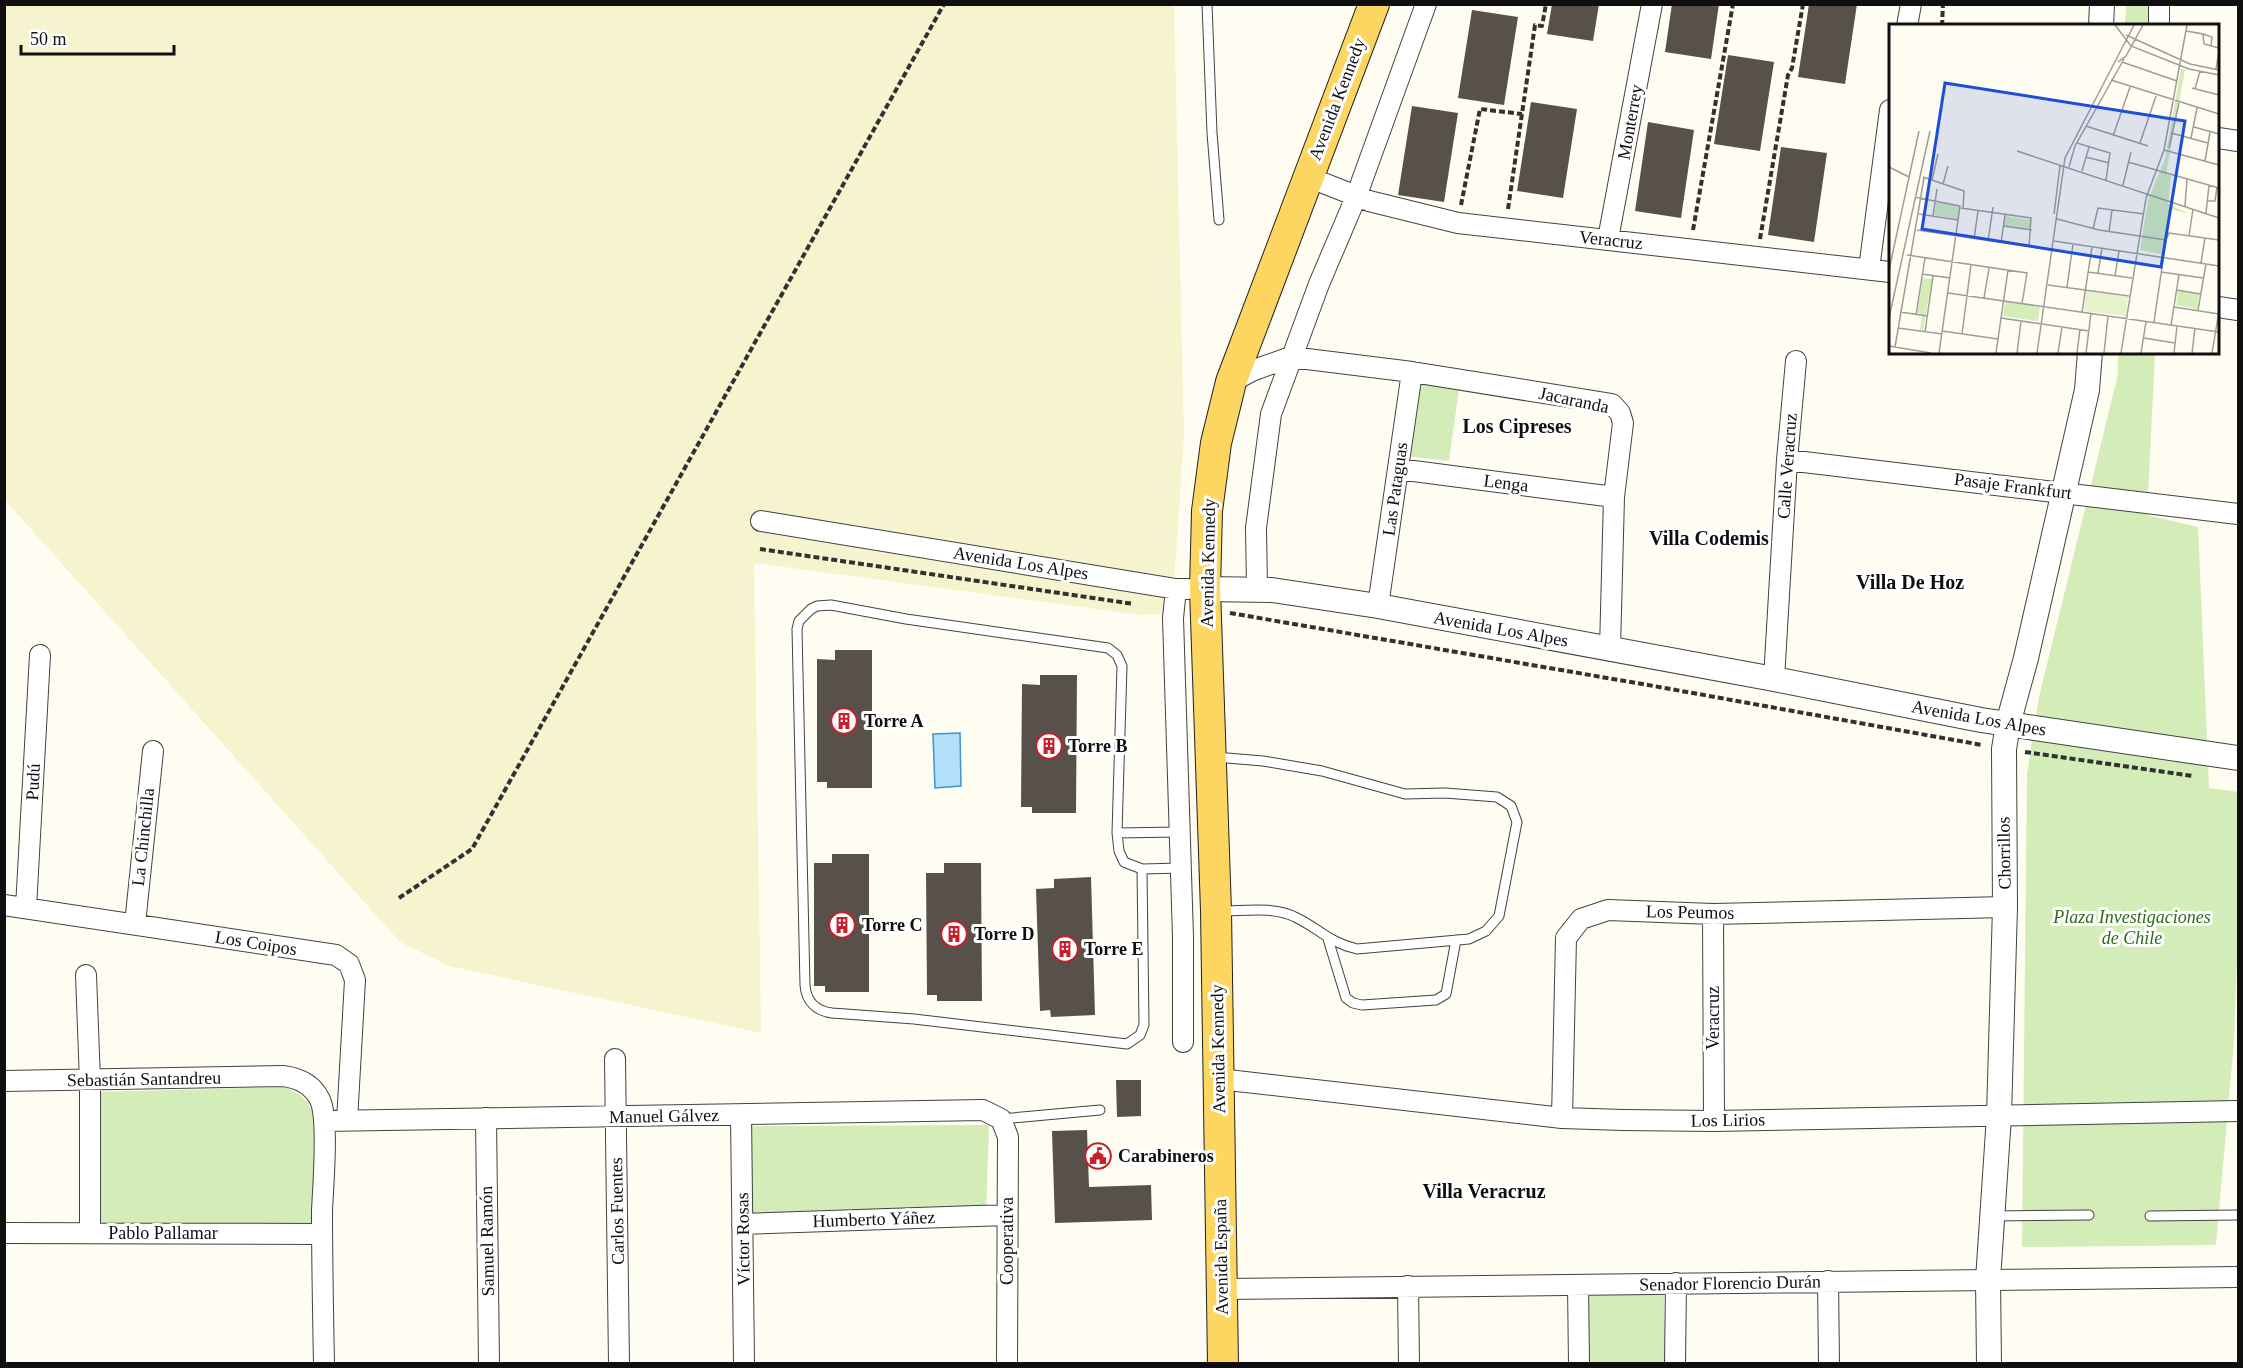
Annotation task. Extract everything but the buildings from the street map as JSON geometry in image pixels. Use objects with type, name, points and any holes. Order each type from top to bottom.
[{"type":"main road","name":"Avenida Kennedy","points":[[1219,1150],[1216,911],[1206,599],[1207,511],[1216,443],[1231,382],[1374,4]]},
{"type":"main road","name":"Avenida España","points":[[1219,1150],[1223,1364]]},
{"type":"street","points":[[1257,589],[1256,528],[1271,414],[1319,284],[1356,197],[1426,4]]},
{"type":"street","name":"Monterrey","points":[[1608,239],[1652,4]]},
{"type":"street","points":[[1907,24],[1911,4]]},
{"type":"street","points":[[2101,24],[2102,4]]},
{"type":"street","points":[[2159,4],[2159,24]]},
{"type":"street","points":[[1869,269],[1889,118]]},
{"type":"street","points":[[2219,138],[2238,141]]},
{"type":"street","name":"Veracruz","points":[[1308,177],[1356,197],[1458,223],[1889,272]]},
{"type":"street","points":[[2219,307],[2238,310]]},
{"type":"street","name":"Chorrillos","points":[[1989,1364],[1988,1280],[1999,1116],[2005,907],[2004,749],[2087,390],[2090,354]]},
{"type":"street","points":[[1231,382],[1254,370],[1291,357]]},
{"type":"street","name":"Jacaranda","points":[[1291,357],[1412,372],[1612,404],[1620,413],[1623,423],[1614,497],[1610,649]]},
{"type":"street","name":"Calle Veracruz","points":[[1774,679],[1787,460],[1796,361]]},
{"type":"street","name":"Las Pataguas","points":[[1378,606],[1412,372]]},
{"type":"street","name":"Pasaje Frankfurt","points":[[1787,460],[2238,514]]},
{"type":"street","name":"Lenga","points":[[1398,469],[1614,497]]},
{"type":"street","name":"Avenida Los Alpes","points":[[761,521],[1175,597],[1206,599],[1257,589],[1378,606],[2008,724],[2238,758]]},
{"type":"street","name":"Avenida Kennedy","points":[[1175,597],[1183,1042]]},
{"type":"street","name":"Pudú","points":[[26,908],[40,656]]},
{"type":"street","name":"La Chinchilla","points":[[135,924],[153,751]]},
{"type":"street","points":[[1179,832],[1213,831]]},
{"type":"street","points":[[1181,868],[1214,867]]},
{"type":"street","name":"Los Coipos","points":[[4,905],[336,955],[349,964],[355,980],[347,1120]]},
{"type":"street","name":"Los Peumos","points":[[1562,1118],[1566,938],[1581,919],[1608,910],[1713,914],[2005,907]]},
{"type":"street","name":"Veracruz","points":[[1713,914],[1714,1121]]},
{"type":"street","points":[[86,975],[90,1081],[90,1233]]},
{"type":"street","name":"Carlos Fuentes","points":[[615,1059],[619,1364]]},
{"type":"street","name":"Sebastián Santandreu","points":[[4,1081],[283,1076],[301,1080],[315,1092],[320,1101],[324,1121]]},
{"type":"street","name":"Los Lirios","points":[[1219,1079],[1562,1118],[1714,1121],[2238,1111]]},
{"type":"street","name":"Manuel Gálvez","points":[[324,1121],[983,1110],[1001,1119]]},
{"type":"street","name":"Víctor Rosas","points":[[741,1115],[744,1364]]},
{"type":"street","name":"Samuel Ramón","points":[[486,1118],[489,1364]]},
{"type":"street","name":"Cooperativa","points":[[1001,1119],[1008,1137],[1007,1364]]},
{"type":"street","points":[[324,1121],[322,1234],[324,1364]]},
{"type":"street","name":"Humberto Yáñez","points":[[742,1224],[1006,1215]]},
{"type":"street","name":"Pablo Pallamar","points":[[4,1233],[322,1234]]},
{"type":"street","name":"Senador Florencio Durán","points":[[1222,1289],[2238,1277]]},
{"type":"street","points":[[1828,1281],[1829,1364]]},
{"type":"street","points":[[1675,1364],[1676,1283]]},
{"type":"street","points":[[1578,1285],[1579,1364]]},
{"type":"street","points":[[1408,1286],[1409,1364]]},
{"type":"lane","points":[[1207,4],[1211,113],[1220,220]]},
{"type":"lane","points":[[1142,869],[1144,1025],[1140,1035],[1127,1044],[914,1019],[832,1013],[813,1006],[805,986],[797,641],[800,621],[811,609],[831,605],[906,619],[1108,648],[1113,651],[1122,666],[1117,833],[1119,851],[1124,862],[1142,869],[1181,868]]},
{"type":"lane","points":[[1210,757],[1263,761],[1322,771],[1405,794],[1445,793],[1497,797],[1511,806],[1517,822],[1500,916],[1486,931],[1469,939],[1357,949],[1328,939],[1294,916],[1280,912],[1216,911]]},
{"type":"lane","points":[[1117,833],[1179,832]]},
{"type":"lane","points":[[1328,939],[1346,998],[1362,1005],[1436,1000],[1446,994],[1456,940]]},
{"type":"lane","points":[[1001,1119],[1100,1110]]},
{"type":"lane","points":[[1991,1216],[2089,1215]]},
{"type":"lane","points":[[2150,1216],[2238,1215]]},
{"type":"path","points":[[399,898],[472,849],[944,4]]},
{"type":"path","points":[[1505,228],[1535,25],[1542,26],[1546,4]]},
{"type":"path","points":[[1689,249],[1733,4]]},
{"type":"path","points":[[1757,256],[1788,75],[1792,68],[1803,4]]},
{"type":"path","points":[[1942,24],[1943,4]]},
{"type":"path","points":[[1458,223],[1480,109],[1522,114]]},
{"type":"path","points":[[760,549],[1133,604],[1175,597]]},
{"type":"path","points":[[1206,599],[1648,685],[2004,749],[2198,776]]},
{"type":"shaded area","points":[[4,5],[1174,5],[1184,435],[1172,613],[1141,615],[754,563],[761,1033],[449,966],[400,942],[5,500]]},
{"type":"green space","points":[[2126,5],[2165,5],[2165,24],[2125,24]]},
{"type":"green space","name":"Plaza Investigaciones de Chile","points":[[2118,354],[2155,354],[2147,515],[2198,527],[2209,788],[2238,792],[2238,934],[2234,1040],[2216,1245],[2022,1247],[2027,774],[2039,697],[2118,374]]},
{"type":"green space","points":[[1420,368],[1461,374],[1449,461],[1407,456]]},
{"type":"green space","points":[[284,1087],[302,1097],[314,1114],[314,1227],[97,1224],[98,1092]]},
{"type":"green space","points":[[989,1125],[986,1216],[749,1221],[745,1126]]},
{"type":"green space","points":[[1587,1288],[1664,1290],[1665,1363],[1589,1363]]},
{"type":"water","points":[[960,733],[961,786],[935,788],[933,734]]},
{"type":"place","name":"Torre A","points":[[844,721]]},
{"type":"place","name":"Torre B","points":[[1049,746]]},
{"type":"place","name":"Torre C","points":[[842,925]]},
{"type":"place","name":"Torre D","points":[[954,934]]},
{"type":"place","name":"Torre E","points":[[1065,949]]},
{"type":"place","name":"Carabineros","points":[[1098,1156]]},
{"type":"district","name":"Los Cipreses","points":[[1517,426]]},
{"type":"district","name":"Villa Codemis","points":[[1709,538]]},
{"type":"district","name":"Villa De Hoz","points":[[1910,582]]},
{"type":"district","name":"Villa Veracruz","points":[[1484,1191]]}]
